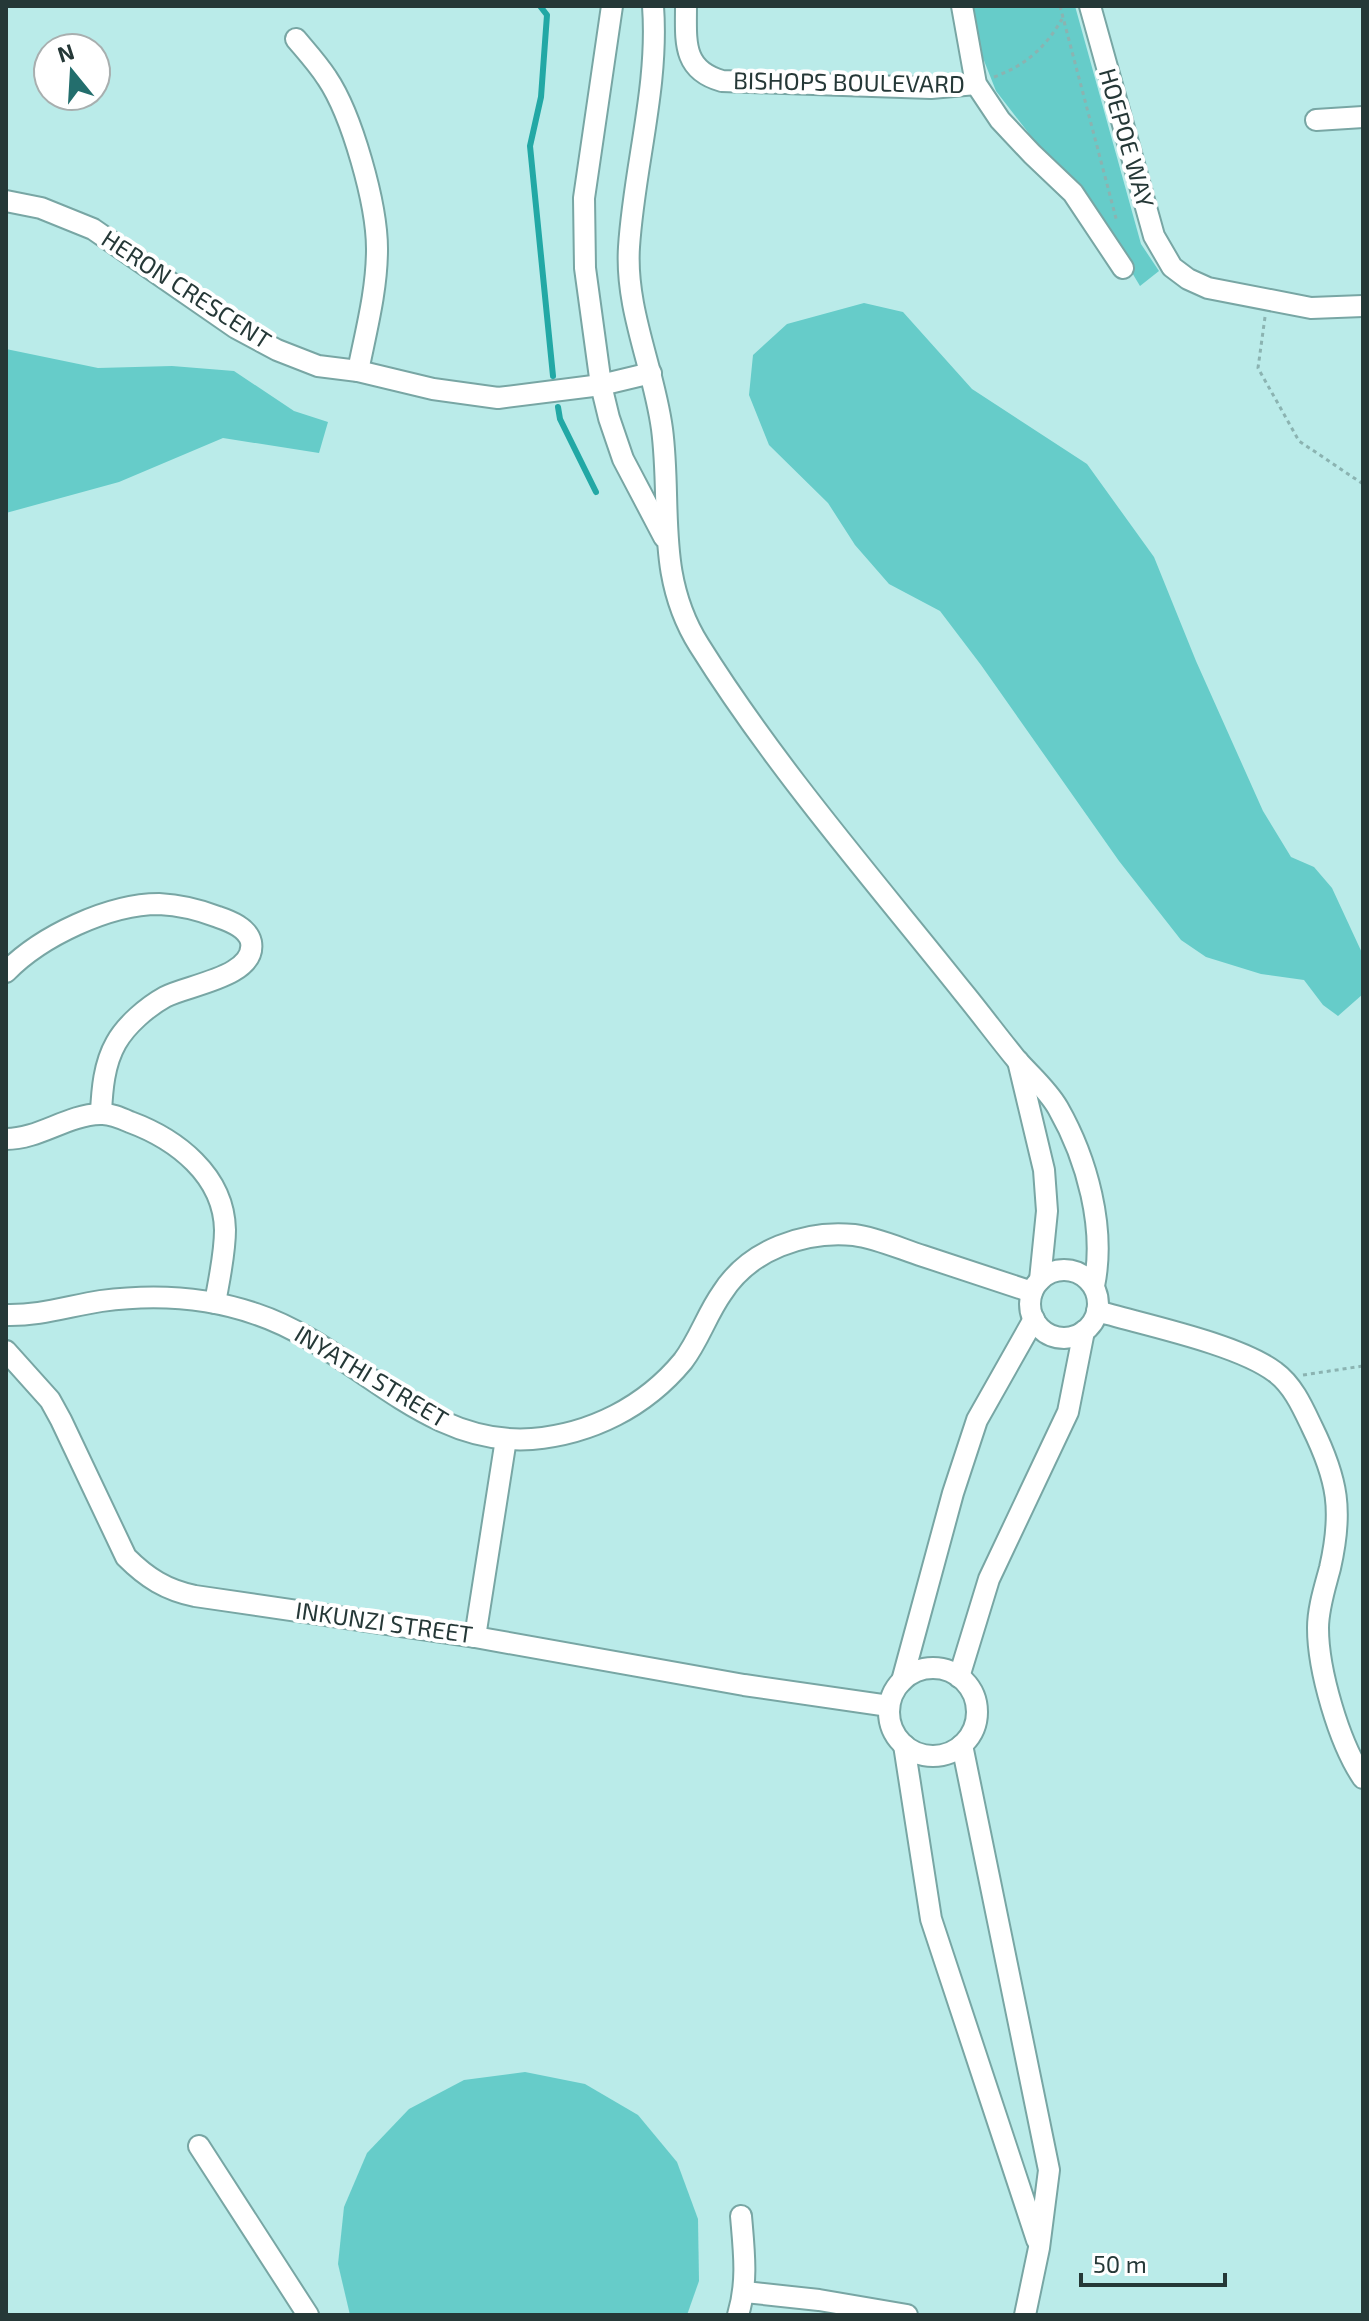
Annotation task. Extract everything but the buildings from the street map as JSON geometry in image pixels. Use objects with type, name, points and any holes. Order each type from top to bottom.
[{"type":"street","points":[[612,6],[584,198],[585,268],[601,385],[609,418],[623,459],[666,540]]},
{"type":"street","points":[[653,6],[654,55],[629,250],[632,300],[662,430],[666,540],[680,605],[696,641],[741,708],[831,827],[1018,1061],[1057,1105],[1075,1143],[1096,1222],[1099,1260],[1094,1286],[1097,1311],[1084,1331],[1068,1412],[989,1579],[959,1677]]},
{"type":"street","name":"BISHOPS BOULEVARD","points":[[686,6],[688,55],[701,71],[722,81],[931,88],[976,84],[1000,120],[1073,193],[1123,268]]},
{"type":"street","points":[[962,6],[976,84]]},
{"type":"street","name":"HOEPOE WAY","points":[[1090,6],[1154,236],[1180,273],[1208,288],[1311,308],[1363,306]]},
{"type":"street","points":[[296,39],[329,80],[346,116],[375,220],[376,274],[358,371]]},
{"type":"street","points":[[1316,120],[1363,117]]},
{"type":"street","name":"HERON CRESCENT","points":[[6,201],[42,208],[93,229],[236,328],[277,350],[318,366],[358,371],[433,389],[498,398],[601,385],[651,373]]},
{"type":"street","points":[[6,972],[39,946],[71,927],[136,906],[160,904],[205,912],[227,920],[247,933],[251,941],[250,952],[237,969],[165,997],[144,1012],[117,1042],[102,1087],[101,1113]]},
{"type":"street","points":[[1018,1061],[1044,1170],[1047,1211],[1030,1306],[1034,1319],[1047,1333],[1056,1337],[1075,1336],[1084,1331]]},
{"type":"street","points":[[6,1139],[31,1137],[101,1113],[160,1133],[184,1151],[202,1169],[214,1191],[225,1230],[215,1303]]},
{"type":"street","name":"INYATHI STREET","points":[[6,1315],[27,1315],[102,1301],[152,1297],[215,1303],[290,1327],[422,1413],[457,1429],[506,1439],[557,1436],[591,1427],[647,1398],[685,1358],[723,1291],[747,1267],[778,1246],[802,1238],[855,1236],[1036,1286]]},
{"type":"street","points":[[1036,1286],[1048,1274],[1068,1270],[1078,1273],[1094,1286]]},
{"type":"street","points":[[1097,1311],[1225,1349],[1274,1371],[1299,1402],[1320,1443],[1337,1497],[1337,1531],[1318,1628],[1336,1720],[1363,1778]]},
{"type":"street","points":[[902,1681],[924,1669],[948,1671],[959,1677],[974,1698],[977,1710],[970,1735],[962,1745],[951,1752],[926,1756],[904,1745],[894,1734],[889,1720],[889,1706],[902,1681],[953,1493],[977,1420],[1034,1319]]},
{"type":"street","name":"INKUNZI STREET","points":[[6,1351],[50,1400],[126,1557],[143,1575],[160,1585],[195,1596],[475,1637],[744,1685],[889,1706]]},
{"type":"street","points":[[475,1637],[506,1439]]},
{"type":"street","points":[[904,1745],[931,1919],[1039,2248]]},
{"type":"street","points":[[962,1745],[1049,2170],[1039,2248],[1025,2315]]},
{"type":"street","points":[[199,2146],[308,2315]]},
{"type":"street","points":[[738,2315],[745,2292],[741,2216]]},
{"type":"street","points":[[745,2292],[819,2300],[907,2315]]},
{"type":"path","points":[[1060,6],[1120,232]]},
{"type":"path","points":[[976,84],[1029,61],[1044,47],[1063,17]]},
{"type":"path","points":[[1267,299],[1258,368],[1299,441],[1363,484]]},
{"type":"path","points":[[1285,1381],[1295,1376],[1363,1366]]},
{"type":"shaded area","points":[[973,6],[1075,6],[1141,244],[1159,271],[1140,286],[1082,189],[1037,144],[996,91],[981,53]]},
{"type":"shaded area","points":[[864,303],[903,312],[972,389],[1087,464],[1154,557],[1196,661],[1263,811],[1291,857],[1314,867],[1332,888],[1363,955],[1363,994],[1338,1016],[1323,1005],[1304,980],[1261,974],[1206,957],[1181,940],[1119,861],[940,611],[889,584],[855,545],[828,503],[769,445],[749,395],[753,355],[787,324]]},
{"type":"shaded area","points":[[6,349],[98,368],[172,366],[234,371],[294,411],[328,422],[319,453],[223,438],[119,482],[6,513]]},
{"type":"shaded area","points":[[525,2072],[585,2084],[638,2115],[677,2162],[698,2219],[699,2281],[687,2315],[350,2315],[338,2264],[344,2207],[367,2153],[409,2109],[464,2080]]},
{"type":"waterway","points":[[540,6],[547,15],[541,97],[530,146],[553,376]]},
{"type":"waterway","points":[[558,407],[560,419],[596,492]]}]
